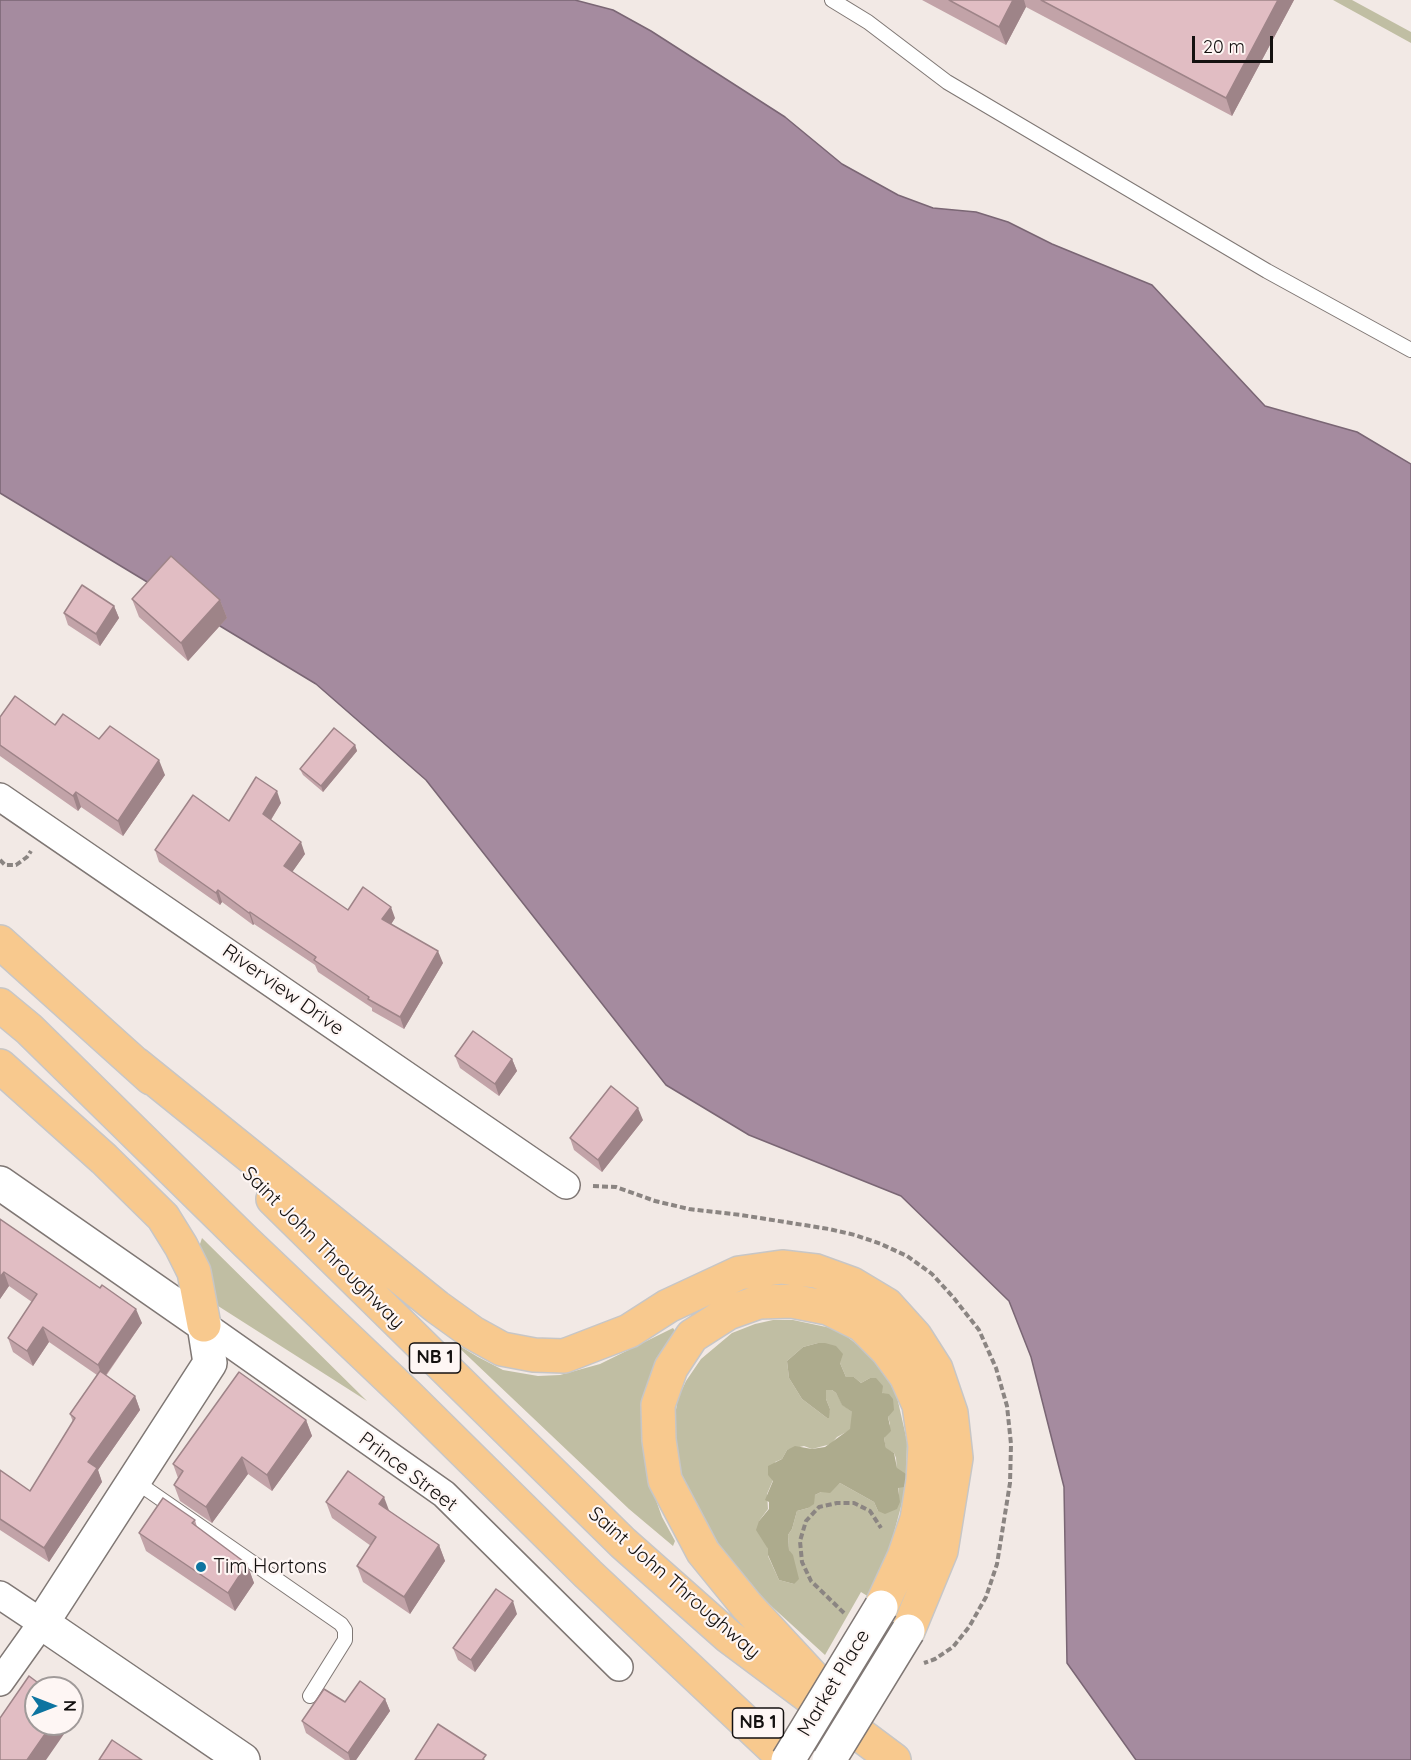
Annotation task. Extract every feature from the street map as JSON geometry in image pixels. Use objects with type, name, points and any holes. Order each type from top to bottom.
[{"type":"highway","name":"Saint John Throughway","points":[[0,942],[136,1064],[623,1543],[728,1636],[890,1757]]},
{"type":"highway","name":"NB 1","points":[[0,1005],[28,1029],[408,1396],[588,1574],[787,1760]]},
{"type":"highway","points":[[136,1064],[437,1307],[473,1333],[502,1349],[534,1355],[564,1356],[628,1331],[668,1306],[739,1273],[782,1267],[816,1271],[852,1284],[887,1305],[915,1336],[936,1369],[951,1413],[956,1458],[941,1551],[909,1631]]},
{"type":"highway","points":[[0,1066],[104,1159],[163,1217],[194,1272],[204,1325]]},
{"type":"highway","points":[[880,1607],[904,1557],[917,1519],[923,1481],[925,1446],[919,1405],[906,1376],[887,1350],[862,1325],[828,1308],[792,1301],[759,1302],[728,1313],[692,1336],[671,1368],[658,1405],[659,1440],[665,1480],[703,1552],[747,1606],[890,1757]]},
{"type":"highway","name":"NB 1","points":[[707,1686],[810,1760]]},
{"type":"street","name":"Riverview Drive","points":[[0,797],[566,1185]]},
{"type":"street","points":[[0,1183],[204,1325],[210,1364],[42,1623],[0,1682]]},
{"type":"street","name":"Prince Street","points":[[204,1325],[444,1494],[619,1667]]},
{"type":"street","points":[[0,1595],[243,1760]]},
{"type":"street","name":"Market Place","points":[[787,1760],[880,1607]]},
{"type":"street","name":"Market Place","points":[[830,1760],[909,1631]]},
{"type":"lane","points":[[832,0],[868,22],[947,81],[1267,271],[1411,350]]},
{"type":"lane","points":[[135,1481],[341,1624],[345,1630],[345,1640],[310,1696]]},
{"type":"path","points":[[0,860],[5,865],[16,865],[27,857]]},
{"type":"path","points":[[566,1185],[616,1187],[655,1201],[689,1209],[786,1222],[864,1238],[907,1256],[932,1274],[979,1330],[999,1377],[1007,1406],[1011,1444],[1010,1483],[997,1564],[986,1597],[969,1627],[953,1647],[935,1659],[918,1665]]},
{"type":"path","points":[[844,1613],[811,1581],[802,1563],[800,1540],[806,1521],[819,1507],[837,1503],[854,1503],[870,1511],[880,1525],[881,1533]]},
{"type":"shaded area","points":[[0,0],[575,0],[613,10],[651,31],[785,117],[842,164],[898,195],[933,208],[976,212],[1008,222],[1052,244],[1152,285],[1265,406],[1357,432],[1411,464],[1411,1760],[1136,1760],[1067,1663],[1064,1487],[1031,1357],[1009,1301],[901,1196],[749,1135],[666,1085],[426,780],[316,684],[0,493]]},
{"type":"shaded area","points":[[1333,0],[1352,0],[1411,32],[1411,43]]},
{"type":"shaded area","points":[[202,1238],[367,1401],[215,1304],[199,1247]]},
{"type":"shaded area","points":[[773,1320],[793,1320],[831,1328],[845,1335],[869,1354],[890,1383],[897,1397],[907,1441],[906,1488],[889,1551],[869,1597],[861,1592],[825,1655],[746,1583],[712,1542],[681,1480],[676,1454],[674,1421],[678,1398],[686,1381],[701,1359],[732,1333]],"holes":[[[818,1343],[840,1363],[846,1377],[854,1377],[861,1383],[870,1378],[884,1395],[890,1413],[888,1417],[890,1424],[884,1438],[886,1449],[894,1453],[896,1458],[899,1496],[878,1511],[874,1502],[840,1483],[830,1492],[815,1495],[808,1508],[797,1511],[788,1535],[789,1550],[795,1567],[794,1584],[779,1580],[768,1556],[759,1521],[768,1509],[767,1494],[773,1480],[775,1462],[782,1459],[787,1450],[804,1446],[812,1449],[831,1444],[837,1437],[850,1430],[852,1412],[842,1404],[832,1390],[826,1390],[826,1399],[830,1409],[827,1418],[802,1399],[789,1378],[787,1361],[803,1347]]]},
{"type":"shaded area","points":[[673,1328],[680,1338],[652,1489],[662,1517],[675,1541],[673,1546],[629,1509],[453,1342],[503,1370],[538,1376],[560,1375],[600,1364]]},
{"type":"shaded area","points":[[818,1343],[836,1346],[843,1354],[840,1363],[846,1377],[854,1377],[861,1383],[870,1378],[876,1378],[883,1386],[882,1393],[889,1394],[893,1399],[894,1410],[888,1417],[891,1431],[884,1438],[886,1448],[894,1453],[897,1468],[906,1474],[906,1480],[904,1487],[898,1488],[900,1502],[897,1509],[885,1514],[878,1511],[874,1502],[840,1483],[830,1493],[821,1492],[815,1495],[814,1504],[797,1511],[788,1535],[789,1550],[793,1555],[799,1579],[794,1584],[779,1580],[768,1555],[768,1549],[756,1530],[759,1521],[769,1509],[769,1502],[765,1500],[773,1481],[768,1475],[768,1466],[782,1459],[787,1450],[795,1446],[812,1449],[825,1447],[850,1429],[852,1412],[842,1405],[836,1393],[826,1390],[826,1399],[830,1409],[829,1418],[827,1418],[802,1399],[789,1378],[787,1361],[803,1347]]},
{"type":"building","points":[[949,0],[1013,0],[999,27]]},
{"type":"building","points":[[1041,0],[1278,0],[1226,98]]},
{"type":"building","points":[[171,556],[220,600],[181,643],[132,599]]},
{"type":"building","points":[[82,585],[114,606],[96,634],[64,613]]},
{"type":"building","points":[[15,696],[55,725],[63,714],[99,739],[110,726],[159,760],[118,821],[76,792],[73,796],[0,745],[0,717]]},
{"type":"building","points":[[334,728],[355,745],[321,786],[300,769]]},
{"type":"building","points":[[256,777],[277,791],[263,814],[301,842],[284,866],[348,910],[363,887],[391,907],[382,919],[438,951],[400,1017],[368,999],[369,997],[314,960],[316,957],[218,890],[216,893],[155,850],[193,795],[229,821]]},
{"type":"building","points":[[473,1031],[512,1059],[495,1084],[455,1056]]},
{"type":"building","points":[[611,1086],[638,1108],[598,1160],[570,1138]]},
{"type":"building","points":[[0,1219],[100,1288],[102,1285],[136,1309],[98,1365],[43,1327],[27,1351],[8,1338],[37,1294],[4,1272],[0,1277]]},
{"type":"building","points":[[100,1371],[135,1396],[88,1462],[97,1468],[44,1548],[0,1519],[0,1470],[30,1491],[75,1418],[70,1414]]},
{"type":"building","points":[[239,1372],[306,1420],[267,1475],[242,1457],[206,1507],[174,1485],[183,1471],[173,1464]]},
{"type":"building","points":[[348,1471],[384,1497],[379,1504],[439,1545],[404,1597],[357,1566],[376,1537],[326,1502]]},
{"type":"building","points":[[163,1498],[195,1520],[192,1523],[247,1564],[228,1593],[139,1533]]},
{"type":"building","points":[[496,1589],[513,1601],[471,1660],[453,1648]]},
{"type":"building","points":[[360,1681],[385,1699],[348,1753],[302,1721],[324,1689],[345,1702]]},
{"type":"building","points":[[24,1683],[24,1736],[44,1736],[27,1760],[0,1760],[0,1718]]},
{"type":"building","points":[[438,1724],[486,1755],[484,1760],[415,1760]]},
{"type":"building","points":[[112,1740],[142,1760],[99,1760]]},
{"type":"place","name":"Tim Hortons","points":[[201,1567]]}]
